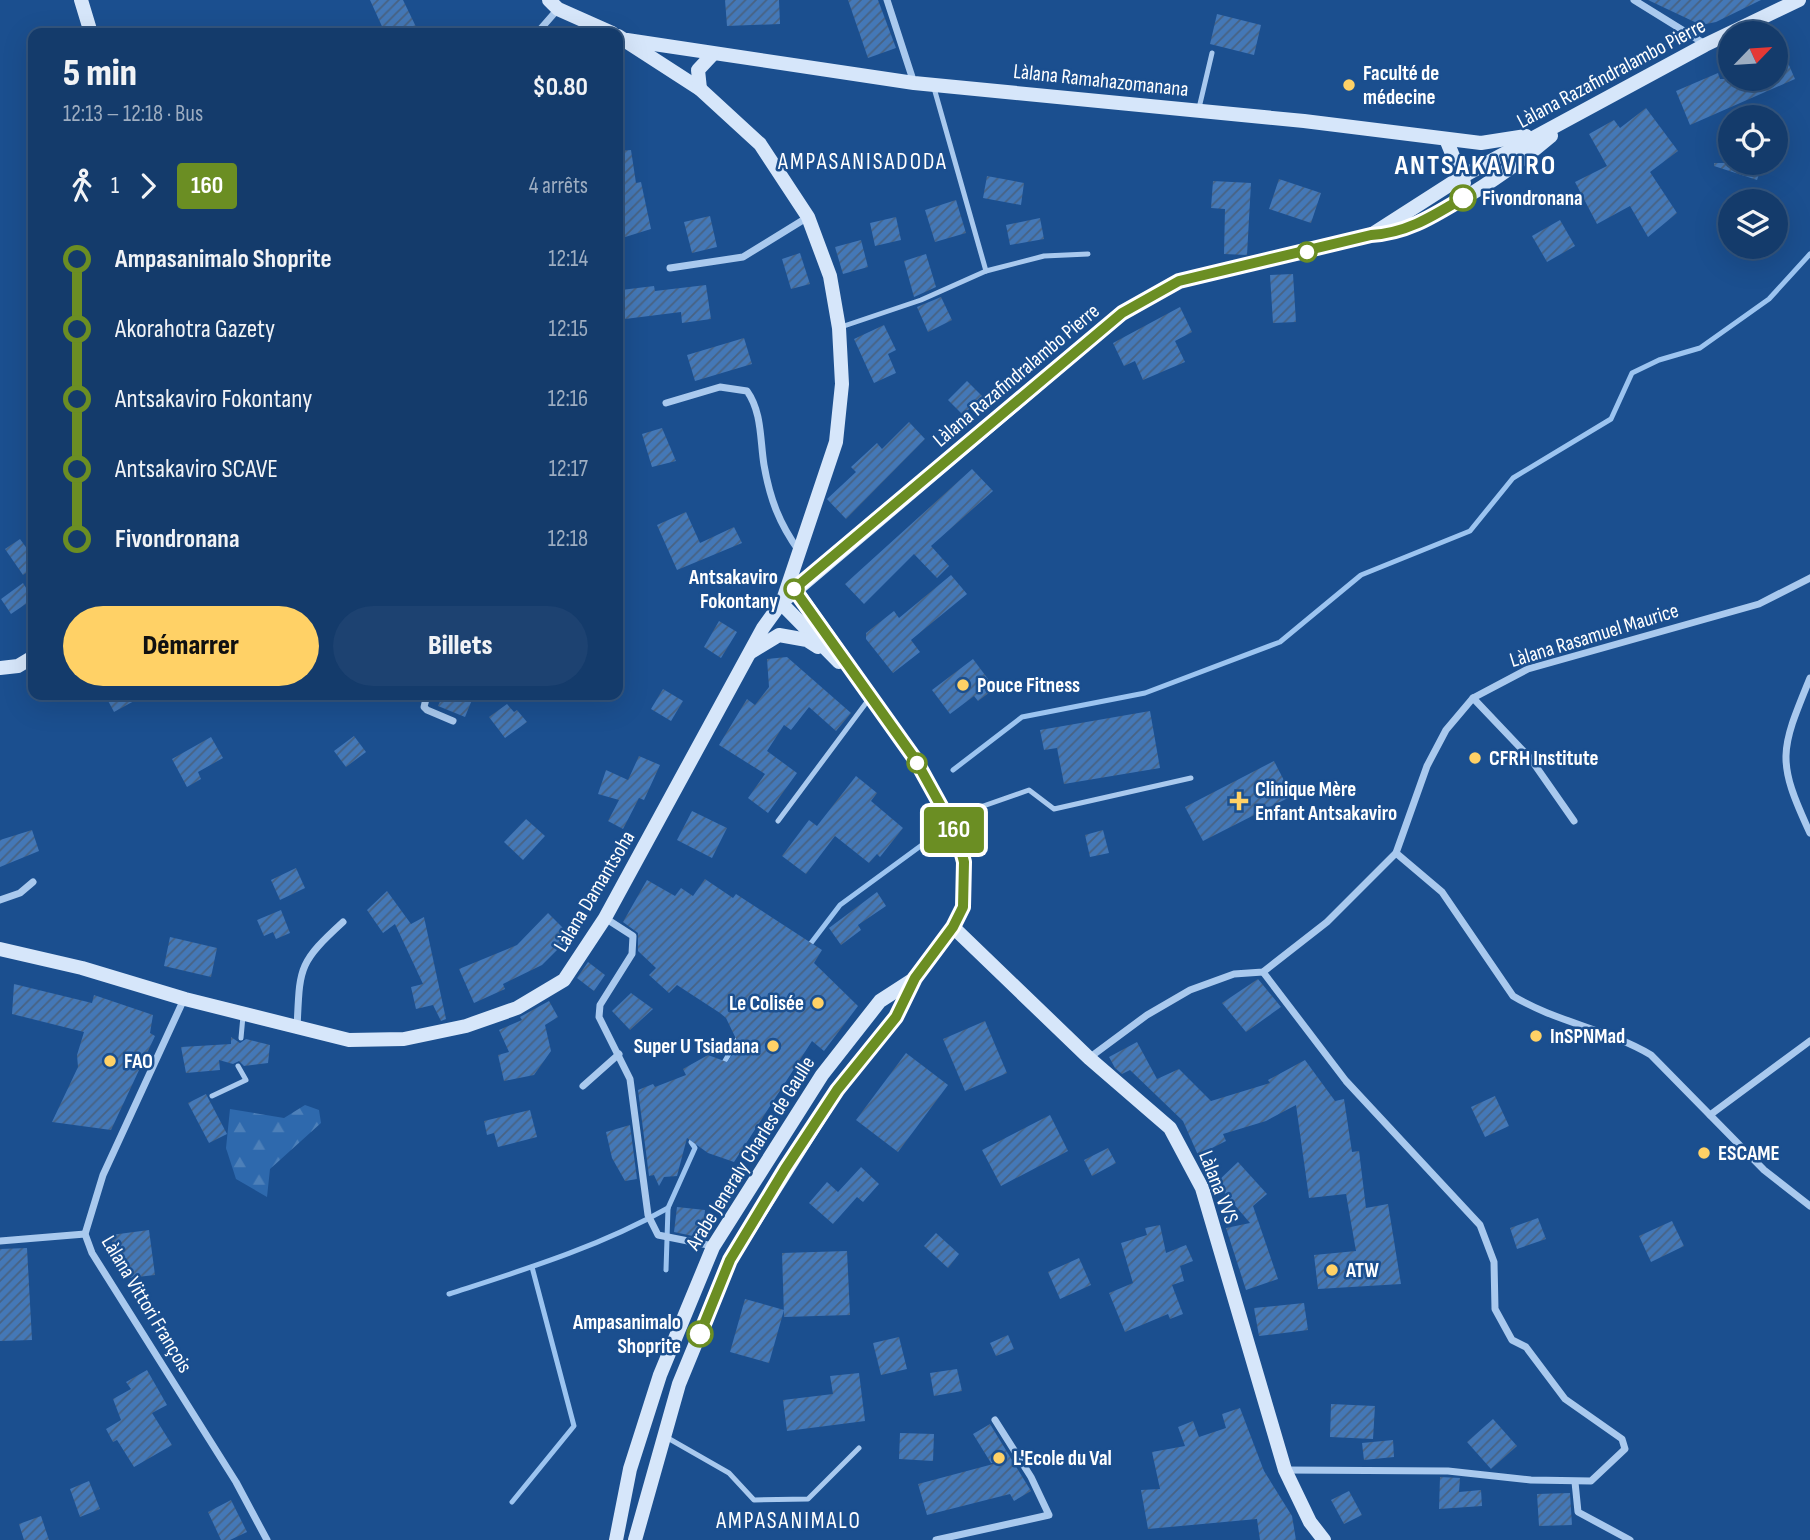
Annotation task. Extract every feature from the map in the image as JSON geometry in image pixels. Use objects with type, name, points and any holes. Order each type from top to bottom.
[{"type":"main road","points":[[81,0],[89,28]]},
{"type":"main road","name":"Làlana Razafindralambo Pierre","points":[[782,603],[794,589],[1122,313],[1179,281],[1371,235],[1462,176],[1705,45],[1799,0]]},
{"type":"main road","points":[[554,5],[602,28]]},
{"type":"main road","name":"Làlana Ramahazomanana","points":[[623,38],[914,83],[1446,139],[1504,141],[1570,120]]},
{"type":"main road","points":[[623,39],[700,89],[760,144],[808,217],[830,276],[839,328],[842,384],[836,442],[782,603]]},
{"type":"main road","points":[[700,89],[698,70],[712,54]]},
{"type":"main road","points":[[1371,235],[1392,234],[1413,227],[1522,159],[1570,120]]},
{"type":"main road","points":[[1446,139],[1462,176],[1464,197]]},
{"type":"main road","points":[[799,551],[810,564],[821,567]]},
{"type":"main road","name":"Arabe Jeneraly Charles de Gaulle","points":[[635,1540],[680,1384],[730,1260],[837,1090],[896,1017],[915,978],[953,927],[963,907],[964,862],[957,835],[915,759],[794,589]]},
{"type":"main road","name":"Làlana Damantsoha","points":[[0,949],[82,968],[297,1029],[349,1040],[404,1039],[466,1026],[517,1008],[564,980],[606,918],[750,653],[782,603]]},
{"type":"main road","name":"Arabe Jeneraly Charles de Gaulle","points":[[782,603],[871,697]]},
{"type":"main road","points":[[750,653],[779,635],[807,640],[840,664]]},
{"type":"main road","points":[[0,668],[18,666],[28,660]]},
{"type":"main road","name":"Làlana VVS","points":[[953,927],[1089,1058],[1170,1128],[1202,1188],[1285,1470],[1310,1522],[1324,1540]]},
{"type":"main road","name":"Arabe Jeneraly Charles de Gaulle","points":[[616,1540],[630,1469],[660,1375],[714,1246],[822,1075],[880,1001],[915,978]]},
{"type":"street","points":[[887,0],[914,83]]},
{"type":"street","points":[[1634,0],[1705,45]]},
{"type":"street","points":[[540,28],[554,5]]},
{"type":"street","points":[[670,268],[743,257],[808,217]]},
{"type":"street","points":[[666,403],[720,387],[747,391],[757,413],[764,467],[780,524],[799,551]]},
{"type":"street","name":"Làlana Rasamuel Maurice","points":[[1263,972],[1328,922],[1396,853],[1427,766],[1446,730],[1473,698],[1528,670],[1759,604],[1810,578]]},
{"type":"street","points":[[1810,678],[1784,747],[1788,786],[1810,833]]},
{"type":"street","points":[[1473,698],[1530,758],[1574,821]]},
{"type":"street","points":[[427,700],[427,710],[453,720]]},
{"type":"street","points":[[1396,853],[1442,892],[1513,996],[1530,1007],[1630,1042],[1651,1055],[1764,1170],[1810,1206]]},
{"type":"street","points":[[0,900],[20,893],[33,882]]},
{"type":"street","points":[[606,918],[633,936],[632,954],[600,1005],[599,1017],[631,1079],[648,1215],[658,1235],[714,1246]]},
{"type":"street","points":[[297,1029],[300,972],[315,948],[343,922]]},
{"type":"street","points":[[1089,1058],[1147,1015],[1190,990],[1234,974],[1263,972],[1346,1081],[1480,1225],[1494,1262],[1495,1309],[1512,1340],[1526,1348],[1565,1399],[1622,1438],[1625,1449],[1591,1481],[1575,1482],[1448,1471],[1285,1470]]},
{"type":"street","name":"Làlana Vittori François","points":[[185,999],[103,1175],[85,1234],[92,1253],[236,1482],[267,1540]]},
{"type":"street","points":[[1710,1115],[1810,1041]]},
{"type":"street","points":[[583,1086],[619,1054]]},
{"type":"street","points":[[0,1241],[85,1234]]},
{"type":"street","points":[[936,1540],[1049,1515],[1031,1477],[995,1420]]},
{"type":"street","points":[[1575,1482],[1578,1512],[1630,1540]]},
{"type":"lane","points":[[1198,111],[1212,53]]},
{"type":"lane","points":[[934,85],[986,271]]},
{"type":"lane","points":[[839,328],[921,300],[986,271],[1044,256],[1088,254]]},
{"type":"lane","points":[[778,821],[871,697]]},
{"type":"lane","points":[[948,819],[1029,790],[1054,809],[1191,778]]},
{"type":"lane","points":[[633,936],[642,940]]},
{"type":"lane","points":[[241,1038],[243,1013]]},
{"type":"lane","points":[[212,1096],[246,1080],[238,1066]]},
{"type":"lane","points":[[663,1436],[729,1473],[754,1500],[808,1499],[859,1448]]},
{"type":"green space","points":[[305,1105],[319,1110],[321,1123],[270,1169],[267,1197],[236,1179],[226,1148],[230,1109],[284,1118]]},
{"type":"building","points":[[370,0],[403,0],[417,28],[383,28]]},
{"type":"building","points":[[725,0],[779,0],[780,24],[727,26]]},
{"type":"building","points":[[848,0],[878,0],[896,48],[868,58]]},
{"type":"building","points":[[1648,0],[1761,0],[1716,22],[1701,25]]},
{"type":"building","points":[[1217,14],[1261,25],[1254,55],[1210,44]]},
{"type":"building","points":[[1788,63],[1795,79],[1788,82]]},
{"type":"building","points":[[1718,73],[1718,91],[1768,91],[1736,105],[1718,105],[1718,113],[1690,125],[1676,91]]},
{"type":"building","points":[[1646,108],[1678,151],[1650,172],[1677,213],[1648,237],[1630,206],[1597,224],[1575,182],[1607,166],[1589,134],[1614,120],[1620,128]]},
{"type":"building","points":[[631,150],[636,183],[641,182],[651,229],[623,238],[623,151]]},
{"type":"building","points":[[1742,175],[1759,175],[1757,180]]},
{"type":"building","points":[[987,176],[1024,183],[1021,205],[983,198]]},
{"type":"building","points":[[1279,179],[1321,193],[1311,223],[1269,209]]},
{"type":"building","points":[[1213,181],[1251,183],[1247,255],[1224,254],[1225,209],[1211,208]]},
{"type":"building","points":[[956,200],[966,233],[935,242],[925,210]]},
{"type":"building","points":[[710,216],[717,247],[692,253],[684,222]]},
{"type":"building","points":[[896,217],[901,240],[875,246],[870,223]]},
{"type":"building","points":[[1040,218],[1044,239],[1010,245],[1006,225]]},
{"type":"building","points":[[1560,220],[1575,246],[1547,262],[1532,236]]},
{"type":"building","points":[[861,240],[868,267],[843,274],[835,247]]},
{"type":"building","points":[[800,253],[810,284],[791,289],[782,259]]},
{"type":"building","points":[[926,254],[936,287],[914,297],[904,261]]},
{"type":"building","points":[[1293,274],[1296,322],[1273,323],[1270,275]]},
{"type":"building","points":[[706,285],[711,319],[682,323],[681,312],[625,319],[623,290],[654,286],[655,291]]},
{"type":"building","points":[[941,297],[952,320],[928,332],[917,307]]},
{"type":"building","points":[[1180,307],[1192,332],[1175,341],[1185,362],[1143,380],[1135,361],[1124,366],[1113,343]]},
{"type":"building","points":[[884,325],[896,350],[888,354],[896,373],[874,383],[854,339]]},
{"type":"building","points":[[744,338],[752,364],[695,381],[687,355]]},
{"type":"building","points":[[967,381],[982,396],[963,415],[948,400]]},
{"type":"building","points":[[909,422],[925,439],[846,519],[827,499],[856,472],[851,467],[877,443],[882,449]]},
{"type":"building","points":[[662,428],[676,461],[652,467],[642,434]]},
{"type":"building","points":[[972,469],[993,491],[931,546],[949,566],[937,578],[914,554],[864,604],[845,584]]},
{"type":"building","points":[[686,512],[700,543],[734,527],[742,543],[677,570],[657,525]]},
{"type":"building","points":[[20,539],[28,550],[28,572],[23,575],[5,549]]},
{"type":"building","points":[[951,575],[967,594],[911,640],[920,652],[893,673],[866,639],[866,633],[894,611],[899,618]]},
{"type":"building","points":[[23,583],[28,591],[28,602],[11,614],[1,599]]},
{"type":"building","points":[[719,621],[737,632],[721,658],[704,647]]},
{"type":"building","points":[[787,657],[851,713],[836,731],[809,707],[791,730],[784,725],[767,751],[797,773],[768,813],[748,798],[765,774],[719,745],[747,699],[755,705],[769,687],[767,659]]},
{"type":"building","name":"Pouce Fitness","points":[[973,659],[991,683],[986,687],[990,692],[978,701],[974,696],[950,714],[932,690]]},
{"type":"building","points":[[663,689],[683,701],[671,721],[651,709]]},
{"type":"building","points":[[108,700],[136,700],[114,712]]},
{"type":"building","points":[[441,700],[472,700],[465,717],[438,706]]},
{"type":"building","points":[[507,704],[514,712],[517,710],[527,722],[505,738],[489,717]]},
{"type":"building","points":[[1150,711],[1160,768],[1064,784],[1057,748],[1044,750],[1040,730]]},
{"type":"building","points":[[354,736],[366,752],[346,767],[334,751]]},
{"type":"building","points":[[211,737],[223,758],[198,772],[201,779],[187,787],[172,759]]},
{"type":"building","points":[[639,756],[660,765],[644,800],[639,798],[623,829],[608,821],[619,800],[598,794],[606,770],[628,780]]},
{"type":"building","name":"Clinique Mère Enfant Antsakaviro","points":[[1274,761],[1292,796],[1203,841],[1185,807]]},
{"type":"building","points":[[856,776],[877,793],[871,801],[903,828],[880,857],[877,854],[869,863],[835,836],[806,874],[782,856],[809,820],[817,826]]},
{"type":"building","points":[[692,811],[727,828],[712,858],[677,840]]},
{"type":"building","points":[[526,819],[545,836],[523,860],[504,842]]},
{"type":"building","points":[[32,830],[39,851],[0,867],[0,840]]},
{"type":"building","points":[[1103,830],[1109,853],[1090,857],[1085,835]]},
{"type":"building","points":[[296,868],[305,888],[280,900],[271,880]]},
{"type":"building","points":[[705,879],[733,898],[736,894],[822,950],[814,963],[858,1006],[824,1051],[812,1041],[734,1162],[708,1153],[687,1138],[677,1176],[664,1177],[659,1186],[654,1175],[649,1176],[638,1090],[653,1084],[655,1087],[686,1075],[683,1069],[708,1055],[727,1062],[739,1045],[726,1018],[720,1013],[677,985],[669,993],[649,975],[656,968],[638,951],[638,933],[623,922],[647,880],[675,896],[681,888],[693,896]]},
{"type":"building","points":[[387,891],[411,924],[424,917],[446,1019],[441,1021],[433,1005],[416,1009],[411,987],[423,984],[395,924],[383,933],[367,910]]},
{"type":"building","points":[[877,892],[886,906],[858,925],[861,930],[841,945],[829,928]]},
{"type":"building","points":[[281,910],[290,933],[276,939],[273,932],[264,936],[257,920]]},
{"type":"building","points":[[548,913],[571,936],[542,965],[503,984],[505,989],[474,1003],[459,969],[517,945]]},
{"type":"building","points":[[170,937],[217,948],[211,977],[164,966]]},
{"type":"building","points":[[588,962],[605,975],[594,991],[577,978]]},
{"type":"building","points":[[1258,979],[1281,1007],[1246,1032],[1222,1003]]},
{"type":"building","name":"FAO","points":[[14,984],[92,1003],[94,995],[153,1015],[150,1033],[155,1036],[111,1130],[52,1122],[78,1067],[77,1055],[84,1032],[12,1014]]},
{"type":"building","points":[[631,993],[653,1009],[630,1030],[612,1011]]},
{"type":"building","points":[[549,1001],[558,1017],[545,1025],[551,1051],[534,1075],[504,1081],[498,1055],[509,1052],[499,1030],[522,1020],[520,1017]]},
{"type":"building","points":[[985,1021],[1007,1073],[965,1091],[943,1039]]},
{"type":"building","points":[[231,1037],[240,1043],[246,1039],[270,1045],[268,1063],[244,1066],[239,1061],[233,1064],[219,1060],[220,1070],[186,1073],[181,1047],[231,1044]]},
{"type":"building","points":[[1137,1042],[1157,1079],[1179,1069],[1211,1101],[1270,1083],[1268,1080],[1305,1060],[1335,1101],[1344,1099],[1352,1152],[1359,1151],[1366,1208],[1388,1204],[1401,1284],[1318,1289],[1314,1255],[1356,1251],[1346,1194],[1309,1198],[1296,1105],[1266,1121],[1223,1134],[1226,1141],[1198,1155],[1183,1121],[1130,1070],[1122,1074],[1115,1068],[1109,1057]]},
{"type":"building","points":[[906,1053],[948,1085],[898,1152],[856,1120]]},
{"type":"building","points":[[206,1094],[227,1134],[209,1143],[188,1103]]},
{"type":"building","points":[[1495,1096],[1509,1126],[1485,1137],[1471,1107]]},
{"type":"building","points":[[530,1110],[537,1137],[498,1147],[494,1133],[487,1135],[484,1121]]},
{"type":"building","points":[[1050,1115],[1068,1151],[1001,1186],[982,1150]]},
{"type":"building","points":[[630,1125],[637,1179],[625,1181],[612,1158],[606,1132]]},
{"type":"building","points":[[1108,1148],[1116,1163],[1092,1176],[1084,1160]]},
{"type":"building","points":[[1238,1162],[1267,1194],[1253,1206],[1278,1279],[1246,1290],[1226,1228],[1250,1223],[1216,1183]]},
{"type":"building","points":[[861,1167],[879,1184],[863,1202],[857,1197],[833,1224],[809,1203],[827,1182],[838,1192]]},
{"type":"building","points":[[677,1207],[705,1210],[702,1238],[674,1232]]},
{"type":"building","points":[[1538,1218],[1546,1239],[1517,1249],[1510,1228]]},
{"type":"building","points":[[1672,1221],[1684,1246],[1651,1262],[1639,1236]]},
{"type":"building","points":[[1160,1225],[1166,1253],[1186,1245],[1193,1261],[1180,1266],[1184,1281],[1172,1285],[1183,1314],[1170,1319],[1168,1314],[1125,1332],[1109,1293],[1133,1283],[1121,1243],[1147,1235],[1145,1228]]},
{"type":"building","points":[[149,1230],[155,1275],[128,1278],[126,1258],[114,1260],[111,1235]]},
{"type":"building","points":[[936,1233],[959,1254],[948,1268],[924,1246]]},
{"type":"building","points":[[27,1248],[32,1340],[0,1341],[0,1249]]},
{"type":"building","points":[[847,1251],[850,1315],[784,1317],[782,1253]]},
{"type":"building","points":[[1079,1258],[1091,1285],[1060,1299],[1048,1272]]},
{"type":"building","points":[[745,1299],[784,1310],[769,1363],[730,1352]]},
{"type":"building","points":[[1304,1303],[1308,1330],[1259,1336],[1254,1308]]},
{"type":"building","points":[[1008,1335],[1014,1349],[996,1356],[990,1343]]},
{"type":"building","points":[[899,1337],[907,1369],[881,1375],[873,1343]]},
{"type":"building","points":[[957,1369],[962,1391],[934,1396],[930,1373]]},
{"type":"building","points":[[147,1370],[167,1405],[152,1413],[172,1445],[134,1467],[117,1440],[113,1442],[106,1429],[121,1420],[113,1399],[131,1389],[126,1382]]},
{"type":"building","points":[[859,1373],[865,1421],[787,1431],[783,1400],[833,1394],[830,1376]]},
{"type":"building","points":[[1331,1404],[1375,1406],[1373,1439],[1330,1437]]},
{"type":"building","points":[[1240,1408],[1264,1471],[1292,1516],[1296,1540],[1260,1540],[1257,1519],[1148,1529],[1141,1490],[1160,1489],[1152,1452],[1185,1446],[1178,1427],[1193,1421],[1199,1437],[1226,1428],[1222,1414]]},
{"type":"building","points":[[1493,1419],[1517,1446],[1491,1469],[1467,1442]]},
{"type":"building","points":[[990,1424],[1031,1491],[1014,1501],[1010,1494],[927,1515],[918,1484],[997,1463],[991,1463],[973,1434]]},
{"type":"building","points":[[900,1433],[934,1434],[933,1461],[899,1459]]},
{"type":"building","points":[[1393,1440],[1394,1457],[1364,1460],[1362,1443]]},
{"type":"building","points":[[1440,1477],[1460,1478],[1459,1492],[1481,1490],[1482,1506],[1439,1509]]},
{"type":"building","points":[[89,1481],[100,1509],[80,1517],[70,1489]]},
{"type":"building","points":[[1349,1491],[1362,1515],[1344,1524],[1331,1500]]},
{"type":"building","points":[[1570,1493],[1572,1525],[1539,1526],[1537,1494]]},
{"type":"building","points":[[231,1500],[247,1532],[230,1540],[221,1540],[208,1512]]},
{"type":"building","points":[[41,1516],[49,1540],[24,1540],[19,1524]]},
{"type":"waterway","points":[[953,770],[1022,717],[1145,693],[1280,642],[1361,575],[1470,531],[1513,478],[1611,419],[1632,373],[1659,360],[1700,348],[1769,299],[1810,254]]},
{"type":"waterway","points":[[808,947],[840,905],[926,842],[929,833]]},
{"type":"waterway","points":[[722,1066],[740,1035]]},
{"type":"waterway","points":[[666,1270],[668,1208],[695,1148],[691,1142],[694,1136]]},
{"type":"waterway","points":[[449,1294],[588,1246],[668,1208]]},
{"type":"waterway","points":[[512,1502],[574,1426],[532,1267]]},
{"type":"bus line","name":"160","points":[[700,1334],[730,1260],[785,1169],[837,1090],[896,1017],[915,978],[953,927],[963,907],[964,862],[957,835],[915,759],[794,589],[1122,313],[1179,281],[1305,253],[1371,235],[1392,234],[1413,227],[1463,198]]},
{"type":"place","name":"Faculté de médecine","points":[[1349,85]]},
{"type":"place","name":"Fivondronana","points":[[1463,198]]},
{"type":"place","name":"Antsakaviro Fokontany","points":[[794,589]]},
{"type":"place","name":"Pouce Fitness","points":[[963,685]]},
{"type":"place","name":"CFRH Institute","points":[[1475,758]]},
{"type":"place","name":"Clinique Mère Enfant Antsakaviro","points":[[1239,801]]},
{"type":"place","name":"Le Colisée","points":[[818,1003]]},
{"type":"place","name":"InSPNMad","points":[[1536,1036]]},
{"type":"place","name":"Super U Tsiadana","points":[[773,1046]]},
{"type":"place","name":"FAO","points":[[110,1061]]},
{"type":"place","name":"ESCAME","points":[[1704,1153]]},
{"type":"place","name":"ATW","points":[[1332,1270]]},
{"type":"place","name":"Ampasanimalo Shoprite","points":[[700,1334]]},
{"type":"place","name":"L'Ecole du Val","points":[[999,1458]]},
{"type":"district","name":"AMPASANISADODA","points":[[863,161]]},
{"type":"district","name":"ANTSAKAVIRO","points":[[1476,164]]},
{"type":"district","name":"AMPASANIMALO","points":[[789,1520]]}]
